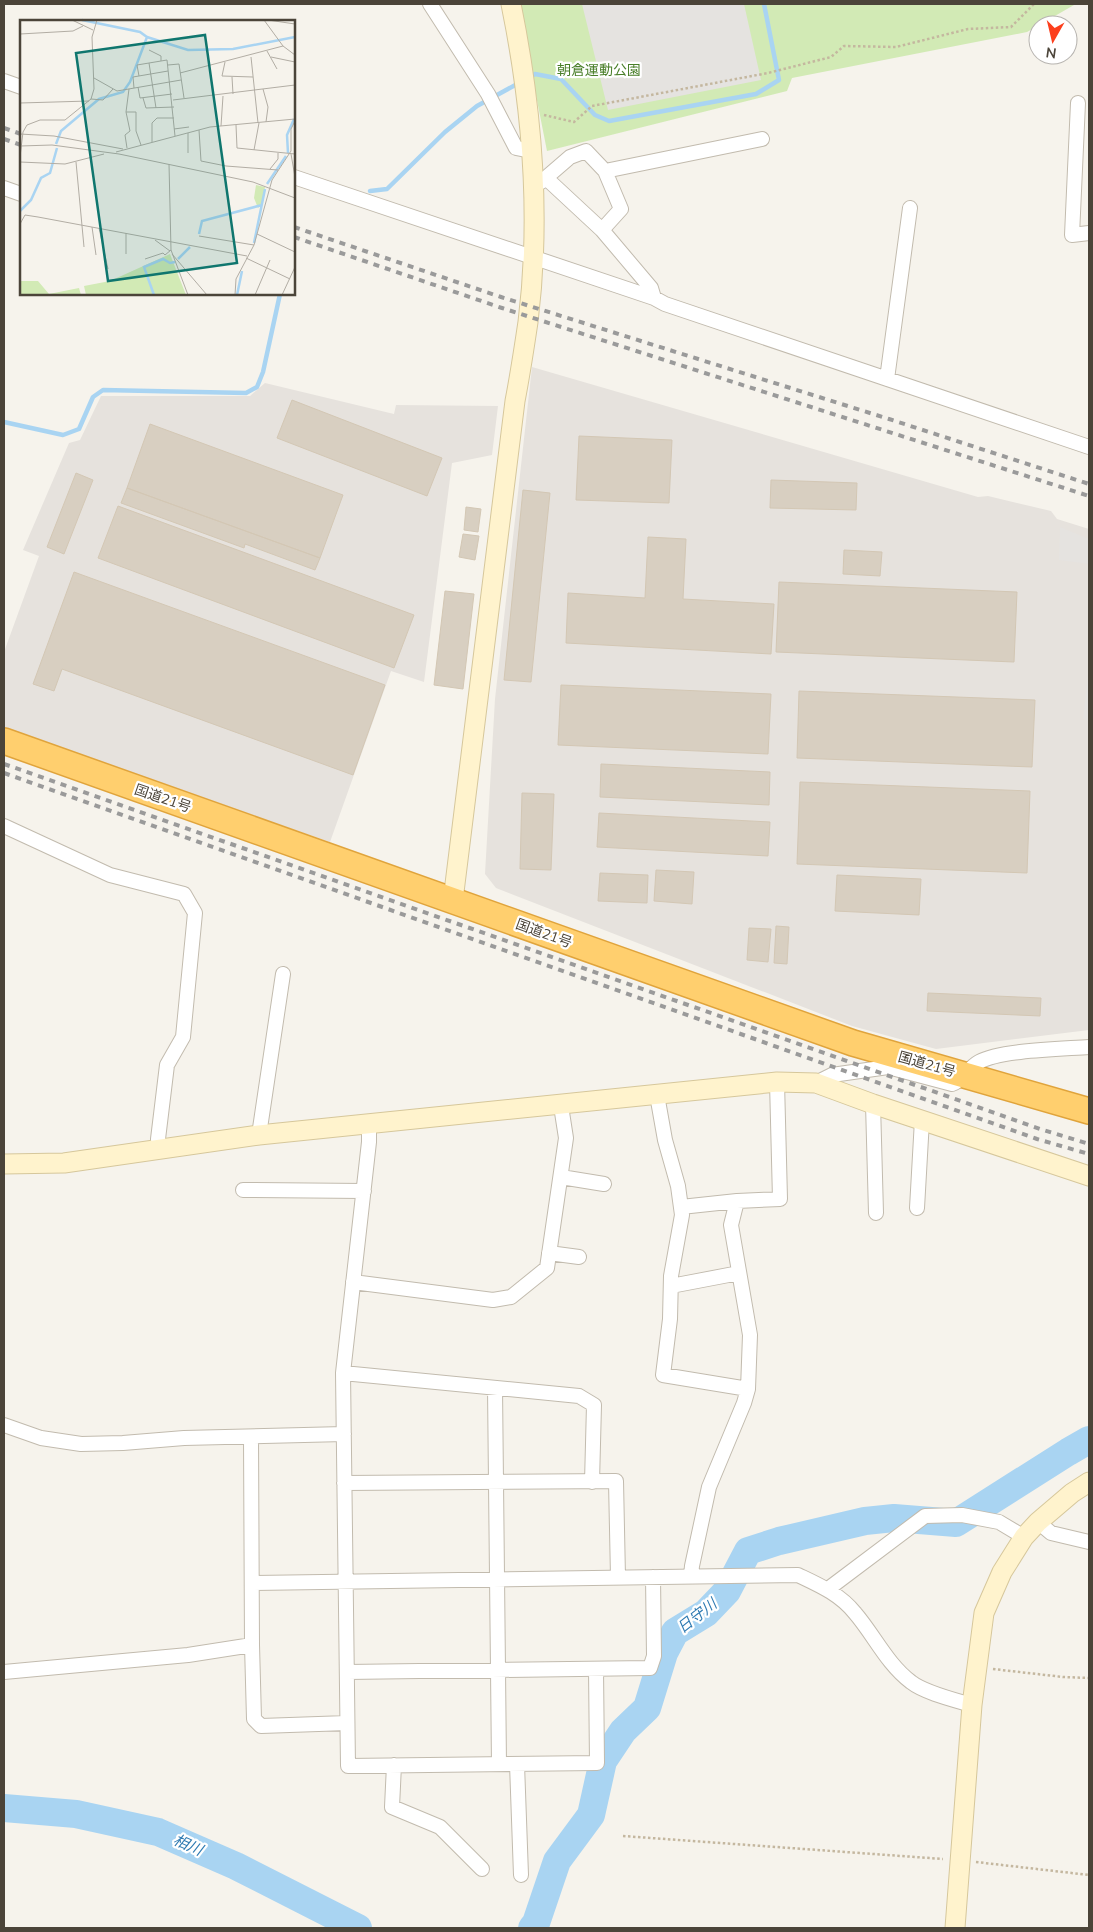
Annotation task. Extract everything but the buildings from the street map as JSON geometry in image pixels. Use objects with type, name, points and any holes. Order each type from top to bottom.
[{"type":"highway","name":"国道21号","points":[[4,741],[853,1043],[1089,1111]]},
{"type":"street","points":[[430,4],[488,94],[516,148],[531,151]]},
{"type":"street","points":[[453,900],[515,401],[528,321],[540,181],[531,151],[528,112],[511,4]]},
{"type":"street","points":[[4,81],[20,87]]},
{"type":"street","points":[[1078,103],[1072,235],[1089,233]]},
{"type":"street","points":[[605,171],[762,139]]},
{"type":"street","points":[[540,181],[570,157],[586,151],[605,171],[621,209],[602,230]]},
{"type":"street","points":[[295,178],[654,298],[665,304],[1089,447]]},
{"type":"street","points":[[540,181],[602,230],[651,288],[654,298]]},
{"type":"street","points":[[4,188],[20,194]]},
{"type":"street","points":[[887,379],[910,208]]},
{"type":"street","points":[[4,826],[110,875],[184,894],[195,913],[183,1037],[167,1065],[158,1139],[159,1150]]},
{"type":"street","points":[[260,1136],[283,974]]},
{"type":"street","points":[[816,1083],[832,1075],[888,1067],[952,1084],[959,1082],[978,1063],[993,1058],[1014,1054],[1089,1047]]},
{"type":"street","points":[[4,1164],[64,1163],[260,1136],[562,1106],[777,1082],[816,1083],[872,1104],[1089,1176]]},
{"type":"street","points":[[681,1207],[780,1198],[777,1082]]},
{"type":"street","points":[[657,1096],[665,1140],[678,1186],[682,1215],[671,1286],[670,1319],[663,1375],[748,1389]]},
{"type":"street","points":[[872,1104],[876,1213]]},
{"type":"street","points":[[353,1282],[493,1300],[511,1297],[547,1268],[566,1138],[562,1106]]},
{"type":"street","points":[[916,1208],[922,1120]]},
{"type":"street","points":[[369,1125],[364,1191],[343,1373],[348,1766],[597,1763],[596,1669]]},
{"type":"street","points":[[561,1177],[604,1184]]},
{"type":"street","points":[[243,1190],[364,1191]]},
{"type":"street","points":[[692,1576],[692,1566],[709,1487],[744,1404],[748,1389],[750,1335],[731,1226],[736,1201]]},
{"type":"street","points":[[549,1253],[579,1257]]},
{"type":"street","points":[[671,1286],[739,1273]]},
{"type":"street","points":[[343,1373],[579,1396],[594,1405],[592,1482]]},
{"type":"street","points":[[495,1388],[499,1764]]},
{"type":"street","points":[[4,1425],[41,1438],[81,1444],[184,1438],[251,1438],[344,1434]]},
{"type":"street","points":[[251,1438],[254,1719],[261,1726],[347,1724]]},
{"type":"street","points":[[344,1483],[616,1482],[618,1577]]},
{"type":"street","points":[[955,1928],[972,1705],[984,1613],[1002,1572],[1024,1537],[1038,1522],[1072,1493],[1089,1482]]},
{"type":"street","points":[[828,1589],[925,1516],[962,1515],[999,1522],[1024,1537]]},
{"type":"street","points":[[1038,1522],[1052,1533],[1089,1542]]},
{"type":"street","points":[[252,1583],[798,1574],[828,1589],[854,1611],[890,1660],[912,1682],[945,1697],[972,1705]]},
{"type":"street","points":[[347,1672],[650,1668],[654,1656],[653,1577]]},
{"type":"street","points":[[4,1672],[188,1655],[252,1646]]},
{"type":"street","points":[[517,1764],[521,1875]]},
{"type":"street","points":[[394,1765],[392,1808],[440,1827],[482,1869]]},
{"type":"path","points":[[528,112],[574,122],[592,106],[768,73],[831,57],[844,46],[896,47],[968,29],[1011,27],[1034,4]]},
{"type":"path","points":[[976,1666],[1063,1677],[1089,1678]]},
{"type":"path","points":[[623,1836],[960,1860],[1089,1875]]},
{"type":"shaded area","points":[[582,4],[744,4],[761,80],[608,110]]},
{"type":"shaded area","points":[[532,367],[978,497],[988,496],[1051,511],[1057,519],[1089,529],[1089,1030],[936,1049],[852,1026],[496,888],[485,874],[495,699]]},
{"type":"shaded area","points":[[265,383],[394,414],[396,405],[498,406],[492,455],[452,463],[424,682],[391,671],[330,842],[4,729],[4,652],[39,556],[23,550],[69,443],[80,440],[101,396],[250,396]]},
{"type":"shaded area","points":[[1060,527],[1089,539],[1089,564],[1059,560]]},
{"type":"shaded area","points":[[1089,668],[1089,721],[1083,719]]},
{"type":"green space","name":"朝倉運動公園","points":[[518,4],[1089,4],[1074,5],[1057,15],[1028,15],[1027,32],[792,78],[787,91],[547,151]]},
{"type":"waterway","points":[[528,78],[535,74],[561,79],[595,115],[609,121],[756,94],[779,80],[764,4]]},
{"type":"waterway","points":[[370,191],[387,189],[445,132],[477,106],[519,83]]},
{"type":"waterway","points":[[4,422],[63,435],[79,429],[93,397],[103,390],[246,393],[257,387],[263,372],[280,295]]},
{"type":"waterway","name":"日守川","points":[[532,1928],[536,1923],[557,1861],[591,1815],[603,1761],[623,1731],[647,1708],[664,1653],[675,1632],[706,1613],[727,1591],[748,1551],[779,1541],[865,1521],[894,1518],[956,1523],[1089,1440]]},
{"type":"waterway","name":"相川","points":[[4,1808],[76,1814],[158,1832],[236,1866],[358,1928]]},
{"type":"railway","points":[[4,128],[20,134]]},
{"type":"railway","points":[[4,139],[20,145]]},
{"type":"railway","points":[[295,227],[501,297],[1089,484]]},
{"type":"railway","points":[[295,237],[502,308],[1089,496]]},
{"type":"railway","points":[[4,764],[1040,1129],[1089,1144]]},
{"type":"railway","points":[[4,773],[1037,1139],[1089,1154]]}]
